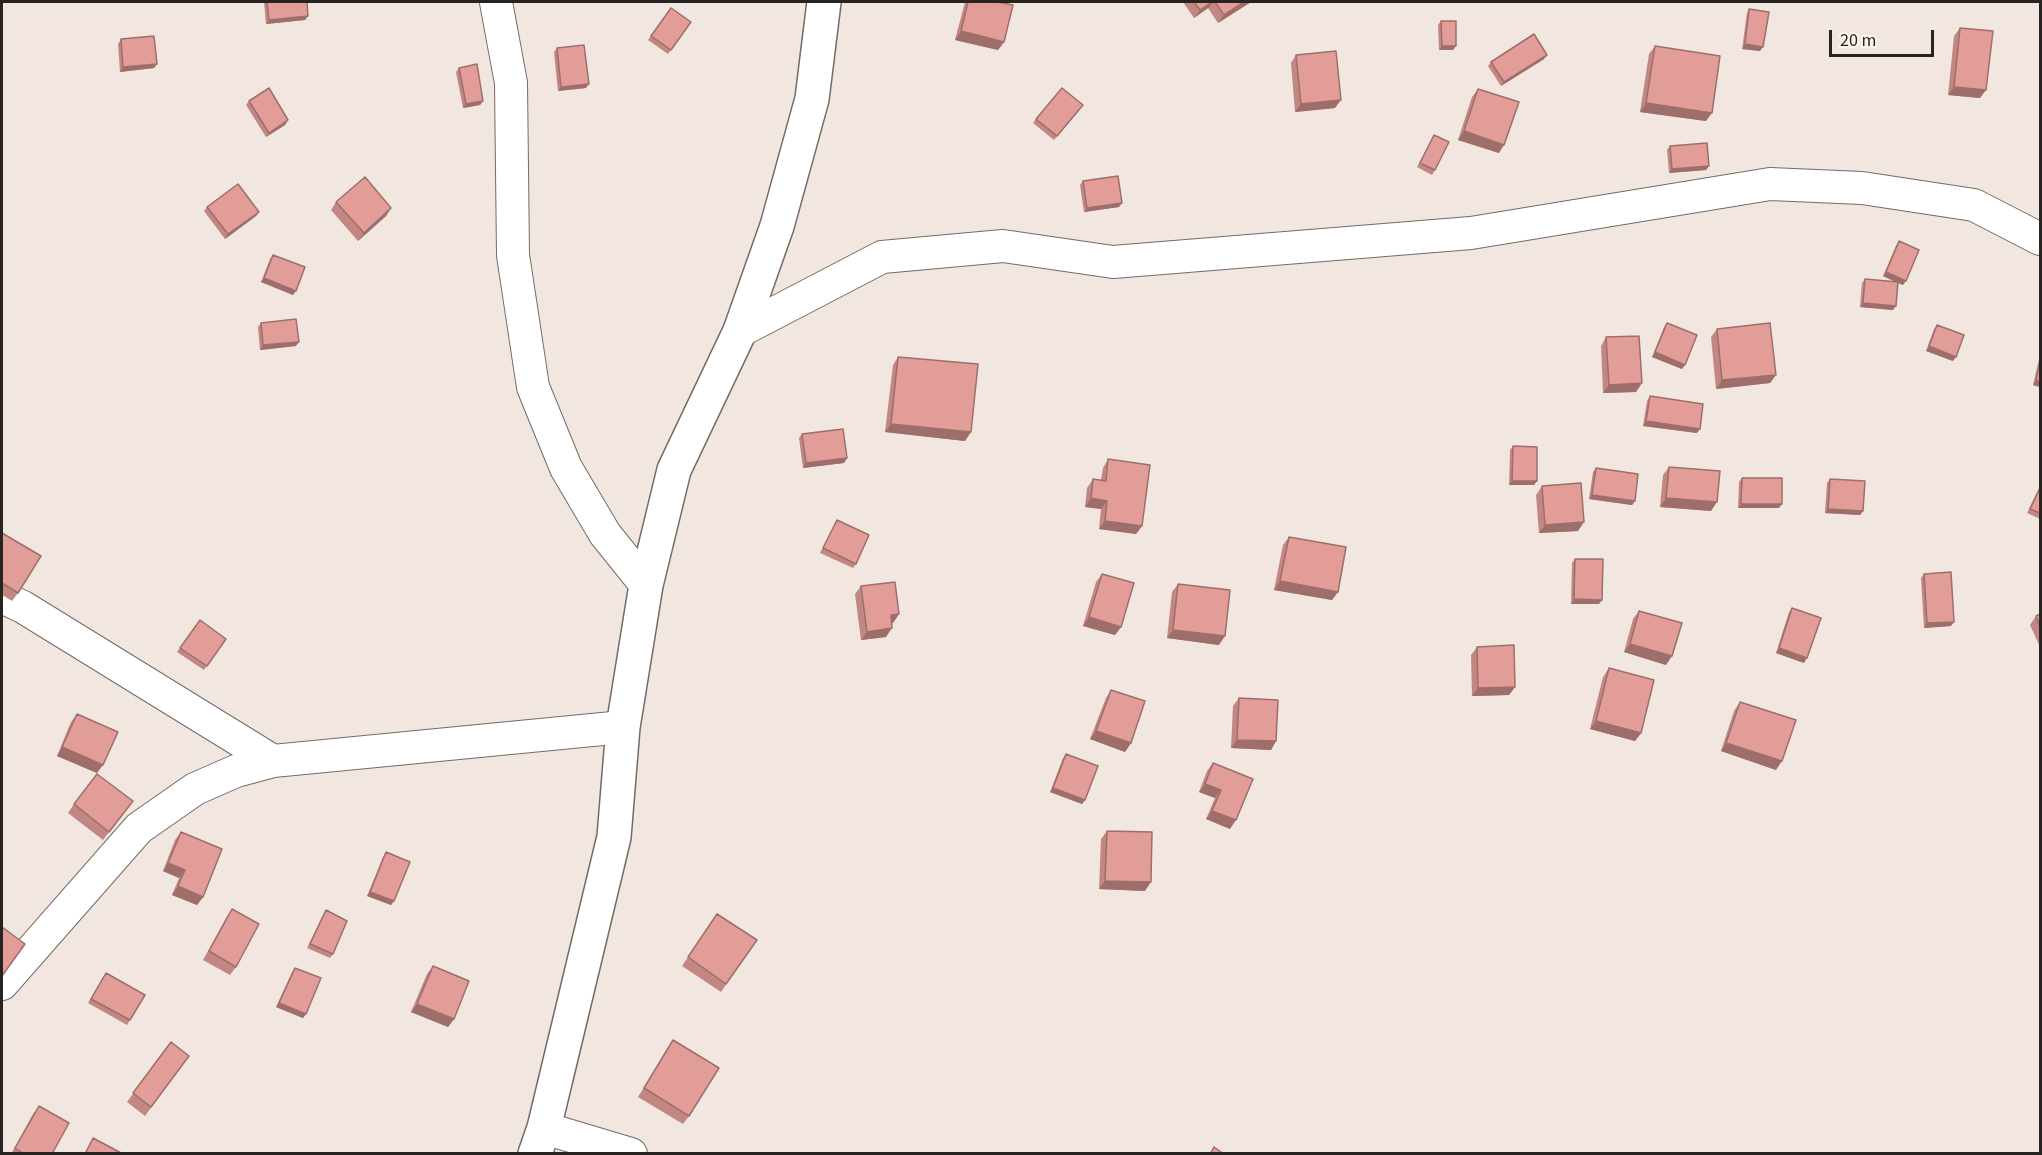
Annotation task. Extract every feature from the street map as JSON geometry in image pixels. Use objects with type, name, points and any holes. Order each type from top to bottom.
[{"type":"street","points":[[496,2],[511,83],[513,255],[533,387],[566,468],[605,534],[646,585]]},
{"type":"street","points":[[631,1154],[539,1141],[614,837],[623,727],[646,585],[674,470],[740,331],[777,226],[812,99],[824,2]]},
{"type":"street","points":[[740,331],[882,257],[1003,246],[1113,262],[1448,235],[1770,184],[1862,188],[1974,205],[2040,238]]},
{"type":"street","points":[[2,597],[23,607],[273,761]]},
{"type":"street","points":[[2,984],[139,828],[195,789],[236,771],[273,761],[623,727]]},
{"type":"building","points":[[267,2],[307,2],[308,16],[269,20]]},
{"type":"building","points":[[968,2],[998,2],[1013,5],[1004,42],[961,31]]},
{"type":"building","points":[[1194,2],[1212,2],[1200,10]]},
{"type":"building","points":[[1215,2],[1244,2],[1224,15]]},
{"type":"building","points":[[671,8],[691,22],[671,50],[651,36]]},
{"type":"building","points":[[1749,9],[1769,12],[1763,47],[1745,44]]},
{"type":"building","points":[[1441,21],[1456,21],[1456,46],[1442,46]]},
{"type":"building","points":[[1960,28],[1993,31],[1986,90],[1954,87]]},
{"type":"building","points":[[1534,34],[1547,55],[1504,82],[1491,62]]},
{"type":"building","points":[[154,36],[157,64],[123,67],[121,39]]},
{"type":"building","points":[[584,45],[589,84],[561,87],[557,48]]},
{"type":"building","points":[[1655,46],[1720,56],[1712,113],[1646,103]]},
{"type":"building","points":[[1336,51],[1341,100],[1301,104],[1296,55]]},
{"type":"building","points":[[477,64],[483,101],[466,104],[459,68]]},
{"type":"building","points":[[269,88],[288,120],[269,133],[249,101]]},
{"type":"building","points":[[1062,88],[1083,105],[1057,136],[1036,119]]},
{"type":"building","points":[[1478,89],[1519,102],[1504,145],[1464,131]]},
{"type":"building","points":[[1434,135],[1449,142],[1435,170],[1420,163]]},
{"type":"building","points":[[1707,143],[1709,166],[1672,169],[1670,146]]},
{"type":"building","points":[[1118,176],[1122,203],[1087,208],[1083,181]]},
{"type":"building","points":[[365,177],[391,208],[364,233],[336,202]]},
{"type":"building","points":[[238,184],[259,212],[228,234],[207,207]]},
{"type":"building","points":[[1899,241],[1919,250],[1906,281],[1886,272]]},
{"type":"building","points":[[273,255],[305,267],[296,291],[264,278]]},
{"type":"building","points":[[1865,279],[1898,282],[1896,306],[1863,303]]},
{"type":"building","points":[[296,319],[299,342],[263,345],[261,323]]},
{"type":"building","points":[[1667,323],[1697,335],[1685,365],[1655,352]]},
{"type":"building","points":[[1770,323],[1776,375],[1722,380],[1717,329]]},
{"type":"building","points":[[1937,325],[1964,335],[1956,357],[1929,346]]},
{"type":"building","points":[[1639,336],[1642,383],[1609,385],[1606,337]]},
{"type":"building","points":[[898,357],[978,364],[971,432],[891,424]]},
{"type":"building","points":[[2040,362],[2040,382],[2036,380]]},
{"type":"building","points":[[1650,396],[1703,404],[1700,429],[1646,421]]},
{"type":"building","points":[[843,429],[847,458],[806,463],[802,434]]},
{"type":"building","points":[[1513,446],[1537,447],[1537,481],[1512,481]]},
{"type":"building","points":[[1108,459],[1150,465],[1142,526],[1105,521],[1107,501],[1091,498],[1093,479],[1106,481]]},
{"type":"building","points":[[1669,467],[1720,471],[1717,502],[1666,498]]},
{"type":"building","points":[[1596,468],[1638,474],[1635,501],[1592,495]]},
{"type":"building","points":[[1742,478],[1782,478],[1782,504],[1741,504]]},
{"type":"building","points":[[1830,479],[1865,481],[1863,511],[1828,509]]},
{"type":"building","points":[[1581,483],[1584,522],[1545,525],[1542,486]]},
{"type":"building","points":[[2040,488],[2040,513],[2030,509]]},
{"type":"building","points":[[837,520],[869,535],[856,564],[823,548]]},
{"type":"building","points":[[2,533],[41,556],[18,593],[2,583]]},
{"type":"building","points":[[1289,537],[1346,547],[1338,592],[1280,581]]},
{"type":"building","points":[[1575,559],[1603,559],[1602,600],[1574,599]]},
{"type":"building","points":[[1951,572],[1954,622],[1927,623],[1924,574]]},
{"type":"building","points":[[1102,574],[1134,583],[1121,627],[1089,617]]},
{"type":"building","points":[[895,582],[899,614],[891,615],[892,628],[867,632],[861,586]]},
{"type":"building","points":[[1178,584],[1230,590],[1225,636],[1173,630]]},
{"type":"building","points":[[1792,608],[1821,618],[1807,658],[1779,648]]},
{"type":"building","points":[[1639,611],[1682,623],[1672,656],[1630,644]]},
{"type":"building","points":[[2040,614],[2040,627],[2036,616]]},
{"type":"building","points":[[200,620],[226,639],[207,666],[180,648]]},
{"type":"building","points":[[1514,645],[1515,687],[1478,688],[1477,647]]},
{"type":"building","points":[[1609,668],[1654,680],[1641,733],[1596,721]]},
{"type":"building","points":[[1111,690],[1145,701],[1131,743],[1096,731]]},
{"type":"building","points":[[1239,698],[1278,700],[1276,741],[1237,740]]},
{"type":"building","points":[[1740,702],[1796,720],[1782,761],[1726,743]]},
{"type":"building","points":[[77,714],[118,732],[103,765],[62,747]]},
{"type":"building","points":[[1066,754],[1098,766],[1085,800],[1053,788]]},
{"type":"building","points":[[1213,763],[1253,779],[1236,820],[1212,811],[1221,790],[1205,784]]},
{"type":"building","points":[[97,774],[133,801],[109,832],[74,804]]},
{"type":"building","points":[[1107,831],[1152,832],[1151,882],[1105,881]]},
{"type":"building","points":[[181,832],[222,849],[203,897],[178,886],[185,870],[168,863]]},
{"type":"building","points":[[386,852],[410,862],[394,901],[370,892]]},
{"type":"building","points":[[232,909],[259,924],[236,967],[209,951]]},
{"type":"building","points":[[326,910],[347,921],[333,954],[310,944]]},
{"type":"building","points":[[717,914],[757,940],[726,984],[688,957]]},
{"type":"building","points":[[2,927],[25,944],[2,976]]},
{"type":"building","points":[[433,966],[469,981],[454,1019],[417,1004]]},
{"type":"building","points":[[295,968],[321,978],[306,1014],[279,1003]]},
{"type":"building","points":[[106,973],[145,995],[130,1020],[91,999]]},
{"type":"building","points":[[673,1040],[719,1068],[689,1116],[644,1088]]},
{"type":"building","points":[[171,1042],[189,1056],[151,1107],[133,1093]]},
{"type":"building","points":[[39,1106],[69,1123],[52,1154],[24,1154],[15,1148]]},
{"type":"building","points":[[93,1138],[123,1154],[85,1154]]},
{"type":"building","points":[[1214,1147],[1224,1154],[1210,1154]]}]
